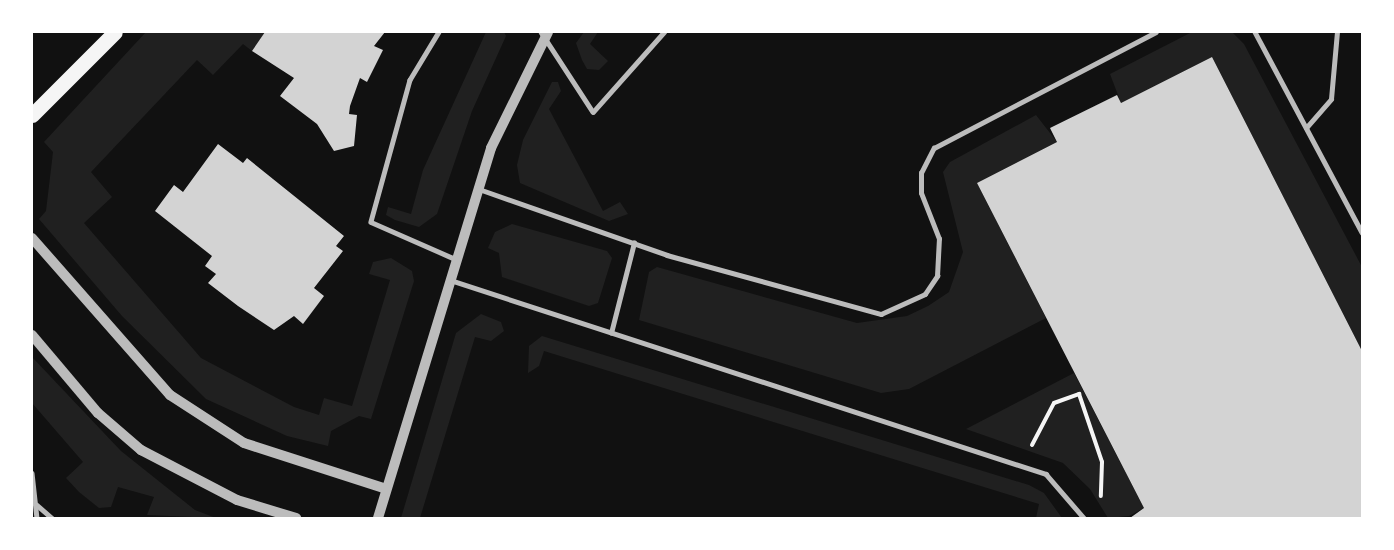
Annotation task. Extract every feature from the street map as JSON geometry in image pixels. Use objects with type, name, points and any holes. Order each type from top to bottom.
[{"type":"main road","points":[[32,116],[115,32]]},
{"type":"street","points":[[378,519],[453,258],[477,188],[505,112],[545,33]]},
{"type":"street","points":[[32,238],[170,395],[244,443],[386,489]]},
{"type":"street","points":[[32,335],[98,413],[141,450],[237,500],[296,519]]},
{"type":"lane","points":[[438,32],[410,80],[371,222],[453,258]]},
{"type":"lane","points":[[545,33],[593,112],[664,32]]},
{"type":"lane","points":[[477,188],[634,243],[849,309],[881,314],[900,308],[925,294],[937,276],[939,239],[921,193],[921,173],[934,148],[1156,32]]},
{"type":"lane","points":[[1255,32],[1362,232]]},
{"type":"lane","points":[[1306,128],[1331,99],[1338,32]]},
{"type":"lane","points":[[610,333],[634,243]]},
{"type":"lane","points":[[447,279],[1046,474],[1084,519]]},
{"type":"lane","points":[[32,474],[39,519]]},
{"type":"lane","points":[[37,505],[52,519]]},
{"type":"path","points":[[1032,445],[1054,403],[1079,394],[1102,462],[1101,496]]},
{"type":"shaded area","points":[[146,32],[265,32],[252,51],[243,44],[213,75],[197,60],[91,172],[112,197],[84,223],[201,358],[294,407],[319,415],[324,398],[352,406],[390,280],[369,274],[373,262],[391,258],[412,271],[414,281],[371,419],[359,416],[331,431],[328,446],[287,436],[206,399],[122,316],[39,219],[46,211],[53,152],[44,142]]},
{"type":"shaded area","points":[[486,32],[504,32],[506,36],[472,111],[437,214],[419,227],[395,220],[386,215],[388,207],[411,214],[423,170]]},
{"type":"shaded area","points":[[584,32],[598,32],[590,44],[608,61],[599,70],[587,69],[582,60],[576,43]]},
{"type":"shaded area","points":[[1192,32],[1232,32],[1244,44],[1362,267],[1362,351],[1212,57],[1121,103],[1110,74]]},
{"type":"shaded area","points":[[552,82],[558,82],[561,91],[549,109],[603,211],[620,202],[628,214],[609,221],[520,183],[517,165],[523,140]]},
{"type":"shaded area","points":[[1036,115],[1057,142],[977,183],[1046,318],[909,389],[881,393],[639,320],[649,272],[657,267],[857,323],[907,316],[928,306],[949,292],[963,252],[943,172],[950,162]]},
{"type":"shaded area","points":[[512,224],[607,251],[612,258],[598,303],[589,306],[502,277],[499,253],[488,248],[495,232]]},
{"type":"shaded area","points":[[481,314],[501,322],[504,331],[491,341],[475,337],[420,518],[401,518],[456,333]]},
{"type":"shaded area","points":[[542,336],[1029,485],[1044,493],[1062,518],[1036,518],[1039,504],[544,351],[539,366],[528,373],[529,346]]},
{"type":"shaded area","points":[[32,357],[121,451],[195,510],[216,518],[147,515],[154,497],[118,487],[111,507],[99,508],[79,492],[66,478],[83,462],[32,403]]},
{"type":"shaded area","points":[[1074,373],[1144,508],[1129,516],[1108,518],[1090,489],[1063,463],[966,429]]},
{"type":"building","points":[[265,32],[385,32],[374,46],[383,50],[367,82],[360,78],[350,106],[349,114],[357,115],[354,146],[334,151],[317,124],[280,96],[294,78],[252,51]]},
{"type":"building","points":[[1212,57],[1362,351],[1362,518],[1130,518],[1144,508],[977,183],[1057,142],[1050,128],[1117,95],[1121,103]]},
{"type":"building","points":[[218,144],[243,163],[247,158],[344,236],[336,246],[343,251],[314,288],[324,296],[303,324],[294,316],[274,330],[238,306],[208,283],[216,274],[205,266],[212,256],[155,211],[174,185],[183,192]]}]
